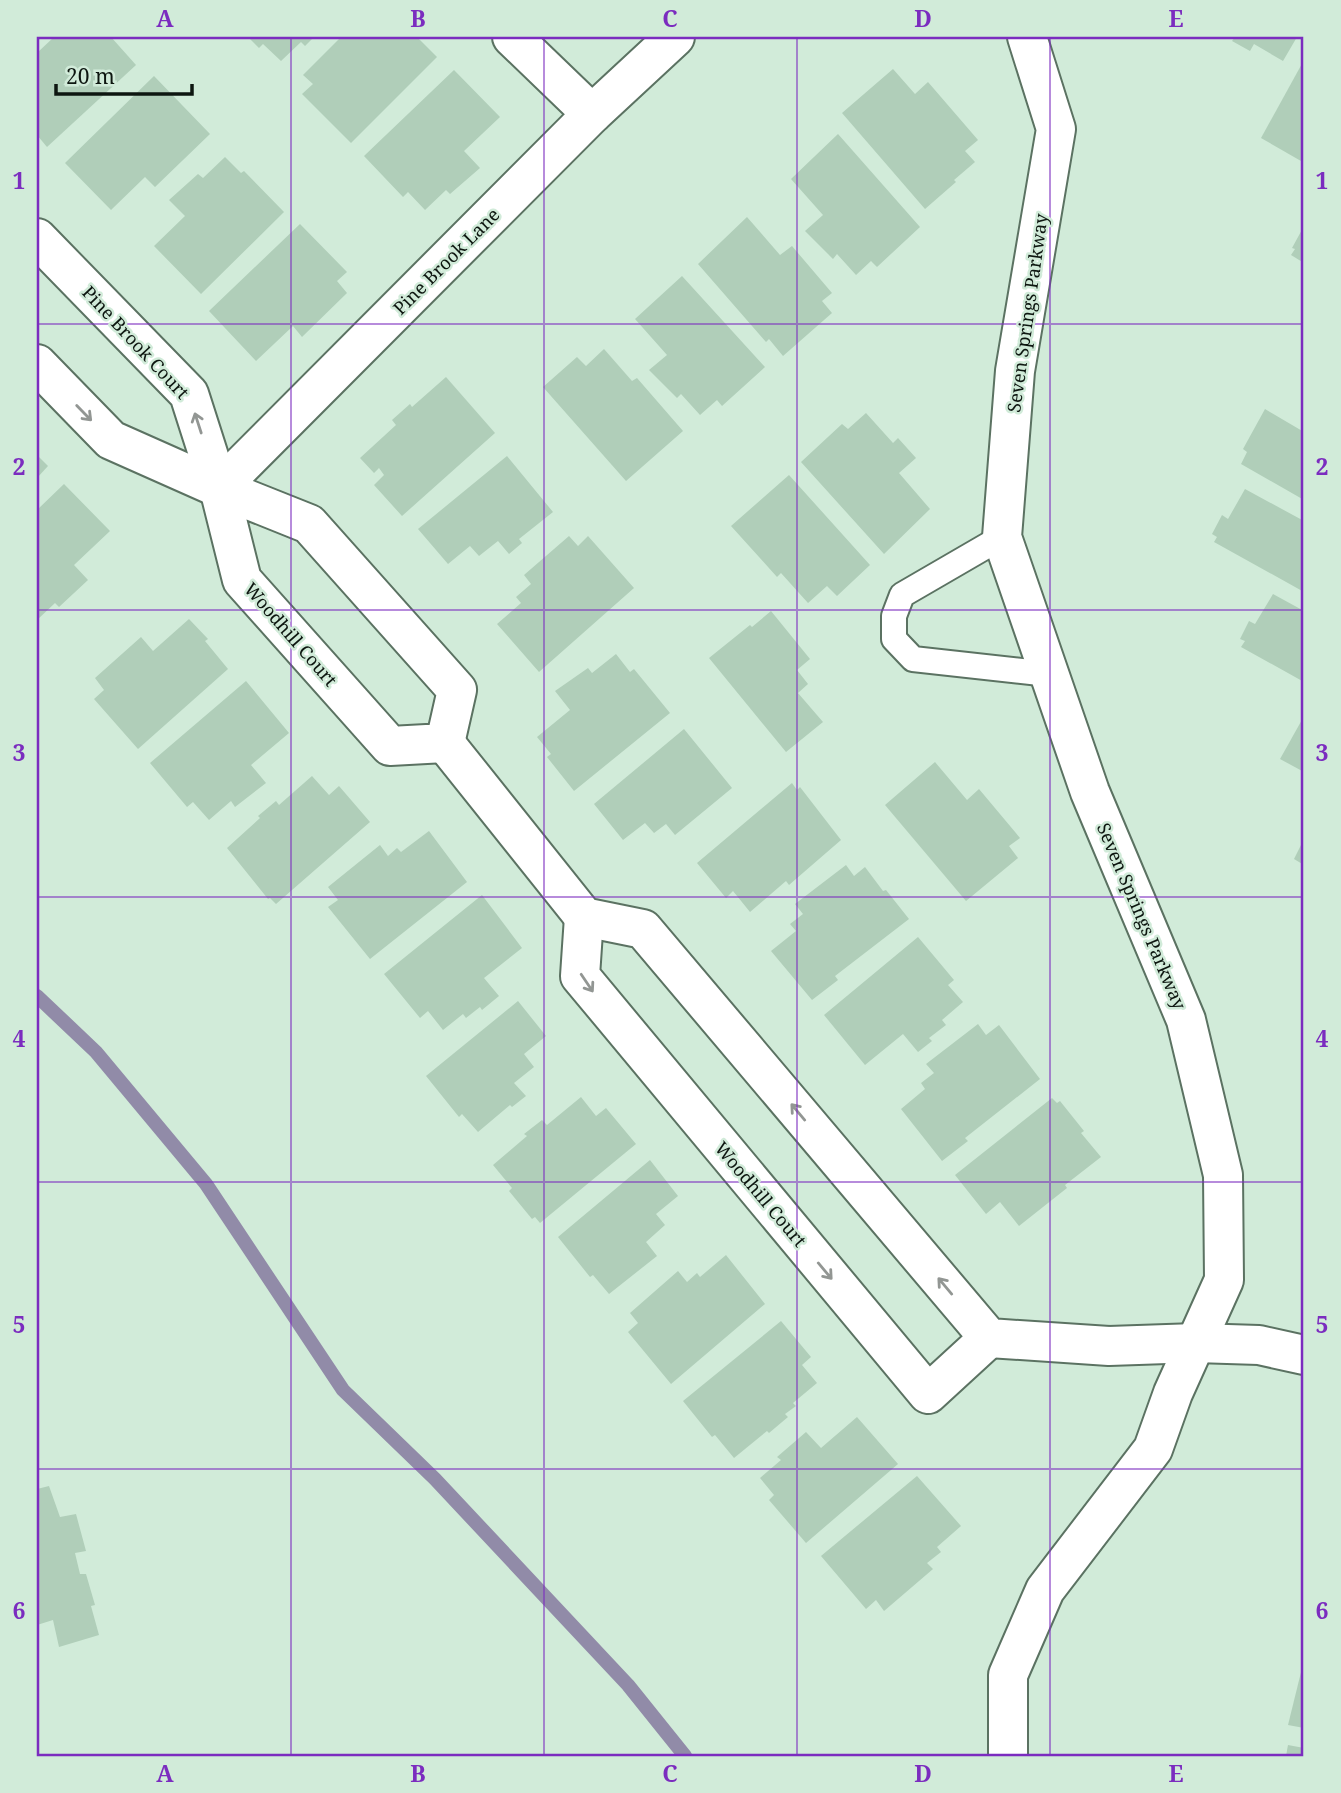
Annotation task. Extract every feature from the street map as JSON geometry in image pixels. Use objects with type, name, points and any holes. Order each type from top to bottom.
[{"type":"street","points":[[512,37],[592,114]]},
{"type":"street","name":"Pine Brook Lane","points":[[219,488],[592,114],[675,37]]},
{"type":"street","name":"Seven Springs Parkway","points":[[1008,1756],[1008,1675],[1045,1590],[1153,1449],[1173,1394],[1224,1280],[1223,1175],[1186,1020],[1090,792],[1002,537],[1015,371],[1056,129],[1027,37]]},
{"type":"street","name":"Pine Brook Court","points":[[37,238],[189,394],[219,488]]},
{"type":"street","points":[[37,364],[111,440],[309,524],[457,690],[445,743],[584,917],[643,929],[989,1338],[1109,1346],[1196,1343],[1259,1345],[1304,1355]]},
{"type":"street","name":"Woodhill Court","points":[[219,488],[242,580],[390,746],[445,743]]},
{"type":"street","name":"Woodhill Court","points":[[584,917],[580,976],[929,1394],[989,1338]]},
{"type":"lane","points":[[1002,537],[902,595],[894,616],[894,639],[913,659],[1049,674]]},
{"type":"building","points":[[54,37],[111,37],[136,65],[47,147],[37,135],[37,53]]},
{"type":"building","points":[[248,37],[314,37],[305,46],[301,42],[281,61],[263,44],[259,48]]},
{"type":"building","points":[[341,37],[417,37],[437,57],[351,143],[302,94],[313,84],[303,75]]},
{"type":"building","points":[[1235,37],[1297,37],[1283,61],[1254,44],[1250,51],[1232,41]]},
{"type":"building","points":[[1304,60],[1304,158],[1301,161],[1261,138]]},
{"type":"building","points":[[893,69],[915,94],[928,82],[978,140],[965,151],[975,162],[925,209],[842,113]]},
{"type":"building","points":[[454,70],[500,117],[464,151],[480,168],[450,194],[446,190],[425,210],[408,192],[403,197],[364,156]]},
{"type":"building","points":[[154,76],[210,134],[155,187],[145,177],[111,210],[65,163]]},
{"type":"building","points":[[838,134],[920,227],[877,267],[871,261],[856,275],[837,254],[833,259],[805,231],[823,215],[791,179]]},
{"type":"building","points":[[225,157],[241,173],[244,171],[284,212],[201,294],[154,246],[185,216],[169,200],[198,174],[203,178]]},
{"type":"building","points":[[747,217],[780,255],[792,246],[832,293],[822,301],[832,313],[783,356],[769,339],[766,342],[698,264]]},
{"type":"building","points":[[300,224],[347,272],[337,281],[347,293],[302,337],[293,326],[256,361],[209,311]]},
{"type":"building","points":[[1304,226],[1304,263],[1291,255]]},
{"type":"building","points":[[682,276],[765,367],[722,406],[717,400],[700,415],[681,394],[677,398],[649,370],[667,355],[635,319]]},
{"type":"building","points":[[604,349],[632,381],[637,378],[683,431],[626,481],[543,387],[577,357],[586,366]]},
{"type":"building","points":[[446,377],[495,433],[402,516],[374,485],[384,475],[379,468],[374,473],[360,458],[396,425],[392,420],[410,404],[412,407]]},
{"type":"building","points":[[1265,409],[1304,432],[1304,500],[1241,464],[1247,452],[1243,449]]},
{"type":"building","points":[[866,413],[893,443],[898,438],[916,458],[899,473],[930,509],[884,554],[801,462],[842,424],[848,429]]},
{"type":"building","points":[[37,455],[48,466],[37,478]]},
{"type":"building","points":[[507,456],[553,512],[519,539],[522,543],[509,554],[498,541],[479,556],[470,546],[448,564],[418,529]]},
{"type":"building","points":[[789,475],[870,565],[837,596],[827,586],[808,603],[781,573],[777,577],[731,526]]},
{"type":"building","points":[[64,484],[110,531],[74,565],[88,580],[59,607],[55,603],[37,620],[37,510]]},
{"type":"building","points":[[1245,489],[1304,521],[1304,592],[1214,542],[1217,537],[1212,534],[1222,515],[1228,519]]},
{"type":"building","points":[[569,536],[578,546],[588,536],[634,588],[539,672],[497,624],[521,603],[516,597],[531,584],[524,575]]},
{"type":"building","points":[[1273,594],[1304,611],[1304,682],[1241,647],[1245,641],[1240,639],[1249,621],[1255,624]]},
{"type":"building","points":[[771,611],[810,659],[797,670],[808,684],[798,693],[823,722],[786,752],[709,658]]},
{"type":"building","points":[[189,619],[208,639],[205,641],[228,669],[138,749],[94,699],[104,690],[95,678],[141,637],[153,651]]},
{"type":"building","points":[[616,654],[630,672],[634,669],[670,713],[574,791],[547,757],[551,754],[537,737],[570,710],[555,691],[588,668],[592,673]]},
{"type":"building","points":[[246,681],[289,733],[251,765],[266,783],[235,807],[231,801],[209,820],[193,802],[187,807],[150,763]]},
{"type":"building","points":[[1304,719],[1304,772],[1280,759]]},
{"type":"building","points":[[684,729],[732,788],[675,835],[666,824],[654,833],[645,823],[623,840],[594,804]]},
{"type":"building","points":[[935,762],[967,800],[979,789],[1020,838],[1009,846],[1018,858],[966,901],[885,805]]},
{"type":"building","points":[[312,776],[329,795],[339,786],[370,822],[276,904],[268,899],[227,848],[260,818],[258,816],[276,801],[279,805]]},
{"type":"building","points":[[792,783],[797,790],[800,787],[841,840],[789,885],[786,881],[750,912],[733,891],[726,898],[697,863]]},
{"type":"building","points":[[429,831],[467,882],[370,959],[328,907],[338,900],[328,887],[380,845],[388,856],[397,848],[401,852]]},
{"type":"building","points":[[1304,839],[1304,865],[1294,859]]},
{"type":"building","points":[[846,865],[854,876],[865,867],[909,919],[835,976],[838,980],[812,1000],[771,951],[796,931],[790,924],[803,914],[795,904]]},
{"type":"building","points":[[482,895],[522,948],[484,978],[499,996],[482,1010],[480,1007],[466,1018],[463,1014],[443,1030],[428,1011],[420,1018],[384,974]]},
{"type":"building","points":[[918,937],[954,980],[948,985],[963,1002],[942,1020],[946,1025],[929,1038],[932,1041],[918,1052],[903,1034],[865,1065],[824,1015]]},
{"type":"building","points":[[518,1001],[546,1036],[524,1054],[534,1067],[514,1083],[526,1096],[512,1107],[510,1105],[478,1132],[462,1114],[459,1117],[426,1076]]},
{"type":"building","points":[[978,1024],[986,1035],[999,1025],[1040,1079],[965,1138],[968,1141],[942,1161],[901,1109],[925,1089],[921,1083],[934,1073],[926,1064]]},
{"type":"building","points":[[581,1097],[596,1116],[606,1108],[636,1144],[540,1223],[535,1217],[532,1219],[509,1191],[512,1188],[493,1165],[542,1120],[547,1125]]},
{"type":"building","points":[[1052,1098],[1057,1103],[1060,1101],[1101,1157],[1019,1226],[1000,1202],[986,1214],[955,1175]]},
{"type":"building","points":[[650,1160],[678,1196],[656,1214],[665,1225],[646,1242],[657,1256],[609,1294],[593,1275],[590,1277],[558,1237]]},
{"type":"building","points":[[726,1255],[765,1304],[671,1384],[628,1332],[638,1323],[630,1313],[678,1271],[687,1282],[697,1273],[700,1277]]},
{"type":"building","points":[[781,1321],[811,1357],[802,1365],[817,1383],[793,1403],[796,1406],[785,1414],[788,1417],[734,1458],[715,1435],[712,1437],[683,1401]]},
{"type":"building","points":[[857,1417],[898,1464],[806,1543],[769,1500],[774,1495],[760,1478],[781,1460],[777,1457],[806,1432],[821,1448]]},
{"type":"building","points":[[917,1476],[961,1526],[937,1547],[941,1552],[927,1563],[933,1569],[884,1611],[876,1600],[866,1609],[821,1556]]},
{"type":"building","points":[[49,1486],[60,1517],[76,1514],[86,1551],[75,1553],[80,1574],[86,1574],[95,1605],[91,1606],[99,1635],[59,1647],[53,1620],[37,1625],[37,1489]]},
{"type":"building","points":[[1304,1664],[1304,1728],[1288,1725]]},
{"type":"building","points":[[1288,1745],[1304,1748],[1304,1756],[1286,1756]]},
{"type":"waterway","points":[[37,996],[96,1052],[206,1184],[343,1390],[435,1479],[628,1685],[685,1756]]}]
